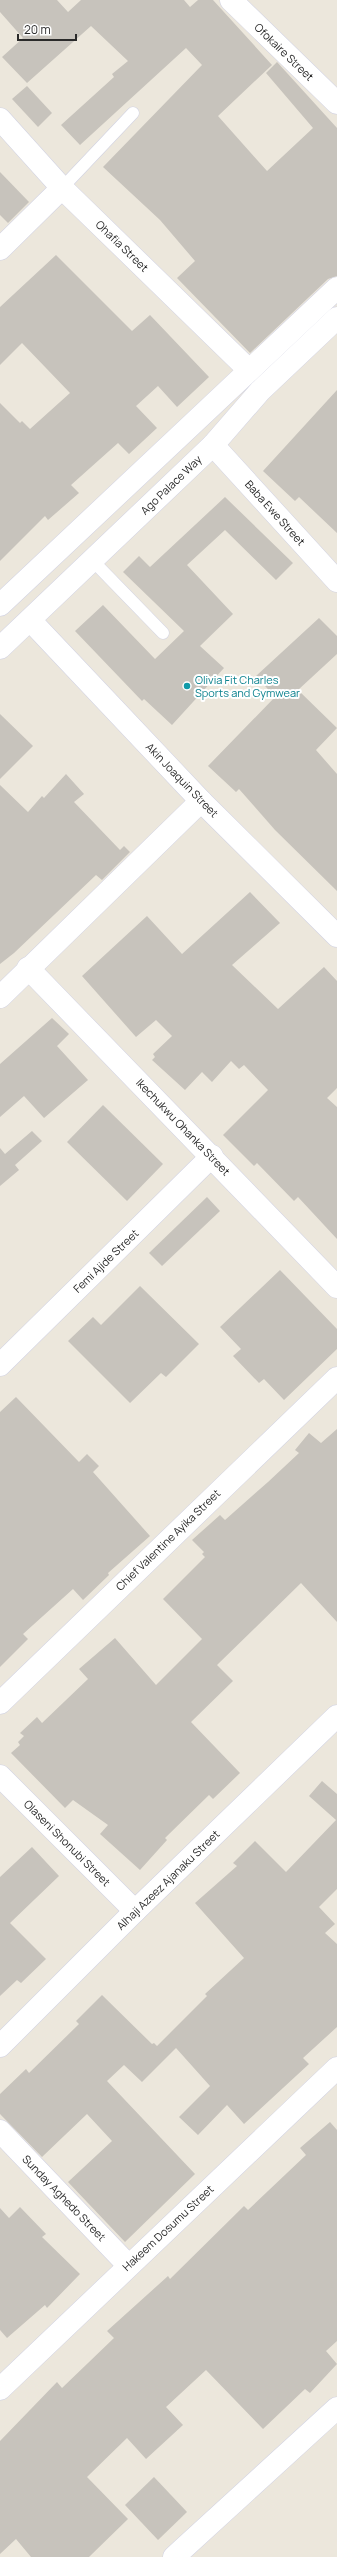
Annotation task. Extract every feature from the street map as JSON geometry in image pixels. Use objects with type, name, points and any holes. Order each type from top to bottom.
[{"type":"street","name":"Ofokaire Street","points":[[231,0],[337,103]]},
{"type":"street","name":"Ohafia Street","points":[[0,119],[62,188],[249,370]]},
{"type":"street","points":[[0,248],[62,188]]},
{"type":"street","points":[[0,605],[337,288]]},
{"type":"street","name":"Ago Palace Way","points":[[0,648],[213,446],[260,391],[337,318]]},
{"type":"street","name":"Baba Ewe Street","points":[[213,446],[337,581]]},
{"type":"street","name":"Akin Joaquin Street","points":[[30,620],[201,801],[337,936]]},
{"type":"street","points":[[0,996],[201,801]]},
{"type":"street","name":"Ikechukwu Ohanka Street","points":[[28,968],[212,1156],[337,1287]]},
{"type":"street","name":"Femi Ajide Street","points":[[0,1365],[212,1156]]},
{"type":"street","name":"Chief Valentine Ayika Street","points":[[0,1703],[337,1378]]},
{"type":"street","name":"Alhaji Azeez Ajanaku Street","points":[[0,2046],[135,1911],[337,1716]]},
{"type":"street","name":"Olaseni Shonubi Street","points":[[0,1776],[135,1911]]},
{"type":"street","name":"Hakeem Dosumu Street","points":[[0,2389],[128,2265],[337,2068]]},
{"type":"street","name":"Sunday Aghedo Street","points":[[0,2131],[128,2265]]},
{"type":"street","points":[[174,2557],[337,2408]]},
{"type":"lane","points":[[62,188],[133,112]]},
{"type":"lane","points":[[92,561],[163,633]]},
{"type":"building","points":[[0,0],[57,0],[68,12],[81,0],[184,0],[190,7],[198,0],[213,0],[272,65],[218,116],[267,171],[313,128],[266,73],[277,62],[337,128],[337,276],[328,279],[250,353],[177,278],[195,261],[160,220],[103,167],[202,65],[186,48],[80,145],[61,125],[114,77],[112,74],[128,61],[91,26],[27,83],[2,57],[23,38],[0,12]]},
{"type":"building","points":[[27,86],[52,113],[38,127],[12,99]]},
{"type":"building","points":[[0,172],[29,202],[8,223],[0,215]]},
{"type":"building","points":[[56,255],[132,331],[150,315],[209,377],[177,407],[158,386],[136,406],[157,428],[129,454],[118,443],[71,485],[79,493],[48,520],[45,516],[0,561],[0,403],[20,423],[22,421],[30,429],[70,393],[22,343],[0,365],[0,307]]},
{"type":"building","points":[[337,390],[337,533],[299,497],[295,501],[263,471]]},
{"type":"building","points":[[225,497],[293,563],[276,580],[225,530],[187,565],[233,614],[200,646],[224,668],[172,725],[144,699],[142,701],[75,631],[103,605],[155,659],[184,631],[123,572],[139,556],[150,567]]},
{"type":"building","points":[[319,618],[337,636],[337,654],[298,690],[337,728],[316,750],[337,774],[337,891],[275,830],[239,789],[236,792],[208,766],[275,697],[256,676]]},
{"type":"building","points":[[0,714],[33,746],[0,779]]},
{"type":"building","points":[[66,774],[84,794],[74,802],[120,850],[124,846],[130,852],[102,880],[96,875],[14,953],[0,964],[0,785],[28,812],[42,796],[44,798]]},
{"type":"building","points":[[250,892],[280,923],[232,965],[278,1009],[324,967],[337,981],[337,1088],[327,1098],[337,1107],[337,1239],[298,1197],[294,1201],[257,1163],[254,1166],[223,1135],[268,1090],[244,1065],[239,1069],[231,1061],[212,1082],[202,1072],[185,1090],[152,1060],[155,1057],[153,1054],[172,1036],[156,1020],[136,1037],[82,976],[147,916],[182,954]]},
{"type":"building","points":[[52,1018],[69,1034],[57,1046],[88,1080],[44,1118],[24,1096],[0,1117],[0,1064]]},
{"type":"building","points":[[103,1105],[163,1164],[127,1201],[67,1142]]},
{"type":"building","points":[[32,1131],[42,1141],[15,1165],[19,1170],[0,1186],[0,1148],[5,1154]]},
{"type":"building","points":[[207,1197],[220,1211],[162,1266],[149,1253]]},
{"type":"building","points":[[280,1270],[337,1329],[337,1349],[284,1400],[264,1379],[259,1383],[233,1356],[241,1349],[220,1327]]},
{"type":"building","points":[[140,1286],[199,1344],[166,1377],[161,1373],[130,1403],[68,1341],[93,1317],[101,1325]]},
{"type":"building","points":[[16,1397],[79,1462],[87,1454],[99,1466],[93,1472],[150,1536],[108,1573],[109,1575],[83,1600],[73,1589],[23,1634],[28,1639],[0,1667],[0,1412]]},
{"type":"building","points":[[337,1429],[337,1622],[301,1583],[217,1665],[233,1681],[191,1722],[240,1773],[213,1799],[209,1795],[165,1838],[167,1840],[140,1870],[100,1834],[108,1825],[73,1800],[65,1808],[11,1753],[20,1745],[18,1742],[24,1736],[20,1733],[37,1717],[42,1723],[88,1679],[79,1669],[115,1638],[156,1685],[202,1639],[163,1599],[205,1557],[202,1554],[204,1552],[192,1540],[220,1515],[225,1520],[268,1482],[299,1453],[295,1450],[309,1433],[321,1443]]},
{"type":"building","points":[[322,1781],[337,1794],[337,1889],[319,1907],[335,1924],[325,1933],[337,1944],[337,2027],[303,2058],[309,2064],[244,2124],[227,2105],[198,2135],[179,2117],[210,2086],[176,2048],[142,2082],[124,2065],[107,2081],[195,2174],[125,2242],[68,2182],[112,2141],[87,2114],[42,2157],[0,2114],[0,2094],[26,2069],[29,2073],[79,2024],[76,2021],[102,1995],[152,2044],[154,2043],[157,2046],[207,1996],[205,1994],[244,1958],[195,1903],[237,1866],[233,1863],[255,1841],[286,1872],[336,1820],[309,1796]]},
{"type":"building","points":[[32,1847],[59,1876],[10,1923],[46,1959],[21,1983],[17,1980],[0,1996],[0,1877]]},
{"type":"building","points":[[330,2122],[337,2130],[337,2341],[326,2351],[337,2364],[310,2393],[305,2389],[263,2429],[206,2370],[166,2407],[183,2425],[146,2459],[127,2438],[87,2477],[128,2519],[89,2557],[31,2557],[16,2539],[0,2554],[0,2441],[57,2382],[62,2388],[114,2338],[107,2331],[168,2276],[170,2279],[244,2206],[248,2210],[306,2155],[300,2148]]},
{"type":"building","points":[[20,2207],[46,2234],[42,2237],[80,2274],[47,2308],[45,2305],[7,2338],[0,2330],[0,2208],[9,2218]]},
{"type":"building","points":[[154,2477],[187,2512],[158,2540],[125,2505]]},
{"type":"place","name":"Olivia Fit Charles Sports and Gymwear","points":[[187,686]]}]
